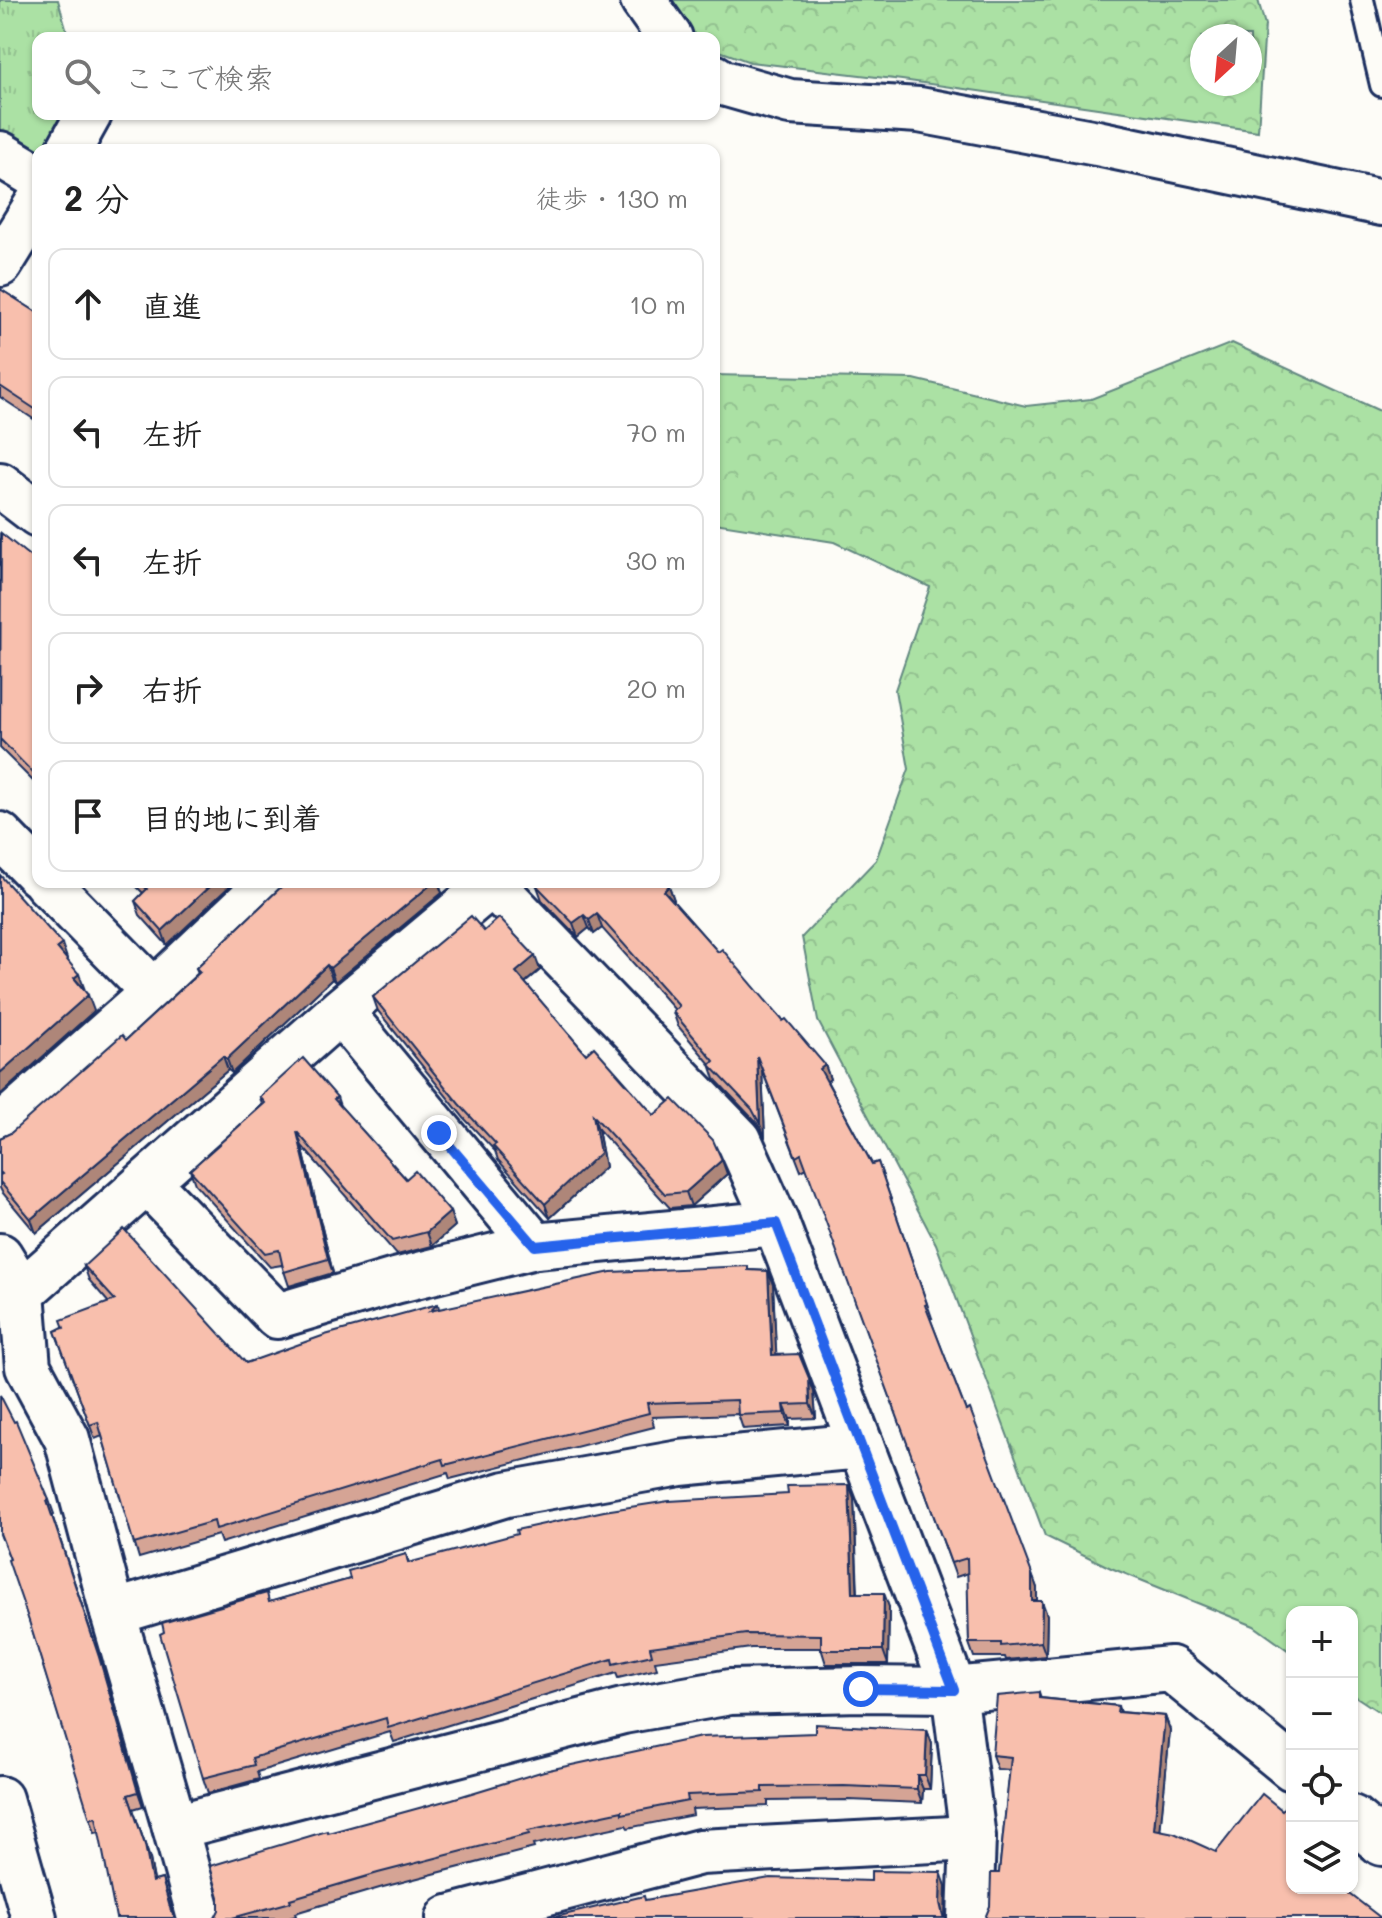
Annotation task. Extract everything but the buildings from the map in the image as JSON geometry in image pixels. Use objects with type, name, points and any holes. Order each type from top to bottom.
[{"type":"street","points":[[643,0],[666,32]]},
{"type":"street","points":[[720,82],[790,102],[919,110],[1097,143],[1382,203]]},
{"type":"street","points":[[72,144],[86,120]]},
{"type":"street","points":[[0,154],[32,173]]},
{"type":"street","points":[[0,264],[32,213]]},
{"type":"street","points":[[0,485],[32,509]]},
{"type":"street","points":[[0,835],[32,868]]},
{"type":"street","points":[[52,888],[154,992]]},
{"type":"street","points":[[0,1128],[154,992],[264,888]]},
{"type":"street","points":[[200,1918],[67,1439],[28,1367],[11,1274],[147,1182],[340,1011],[487,888]]},
{"type":"street","points":[[496,888],[739,1140],[776,1223],[954,1690],[973,1838],[970,1918]]},
{"type":"street","points":[[340,1011],[535,1246]]},
{"type":"street","points":[[147,1182],[277,1316],[395,1281],[535,1246],[776,1223]]},
{"type":"street","points":[[113,1613],[506,1494],[680,1463],[861,1446]]},
{"type":"street","points":[[175,1827],[623,1711],[730,1692],[954,1690],[1171,1669],[1286,1763]]},
{"type":"street","points":[[0,1799],[34,1918]]},
{"type":"street","points":[[1357,1822],[1382,1843]]},
{"type":"street","points":[[449,1918],[700,1852],[973,1838]]},
{"type":"lane","points":[[1362,0],[1382,85]]},
{"type":"green space","points":[[0,0],[58,0],[67,32],[32,32],[32,120],[60,120],[46,144],[32,144],[32,150],[0,130]]},
{"type":"green space","points":[[624,0],[1258,0],[1265,25],[1262,70],[1262,24],[1190,24],[1190,96],[1260,96],[1258,131],[902,80],[750,62],[720,51],[720,32],[667,32],[628,18]]},
{"type":"green space","points":[[1232,343],[1382,412],[1382,1714],[1358,1698],[1358,1606],[1286,1606],[1286,1649],[1254,1626],[1111,1568],[1045,1536],[936,1244],[818,1021],[802,937],[876,860],[909,769],[895,690],[930,587],[834,542],[720,524],[720,375],[914,379],[1026,406],[1091,399]]},
{"type":"route","points":[[439,1133],[535,1246],[776,1223],[954,1690],[861,1689]]}]
